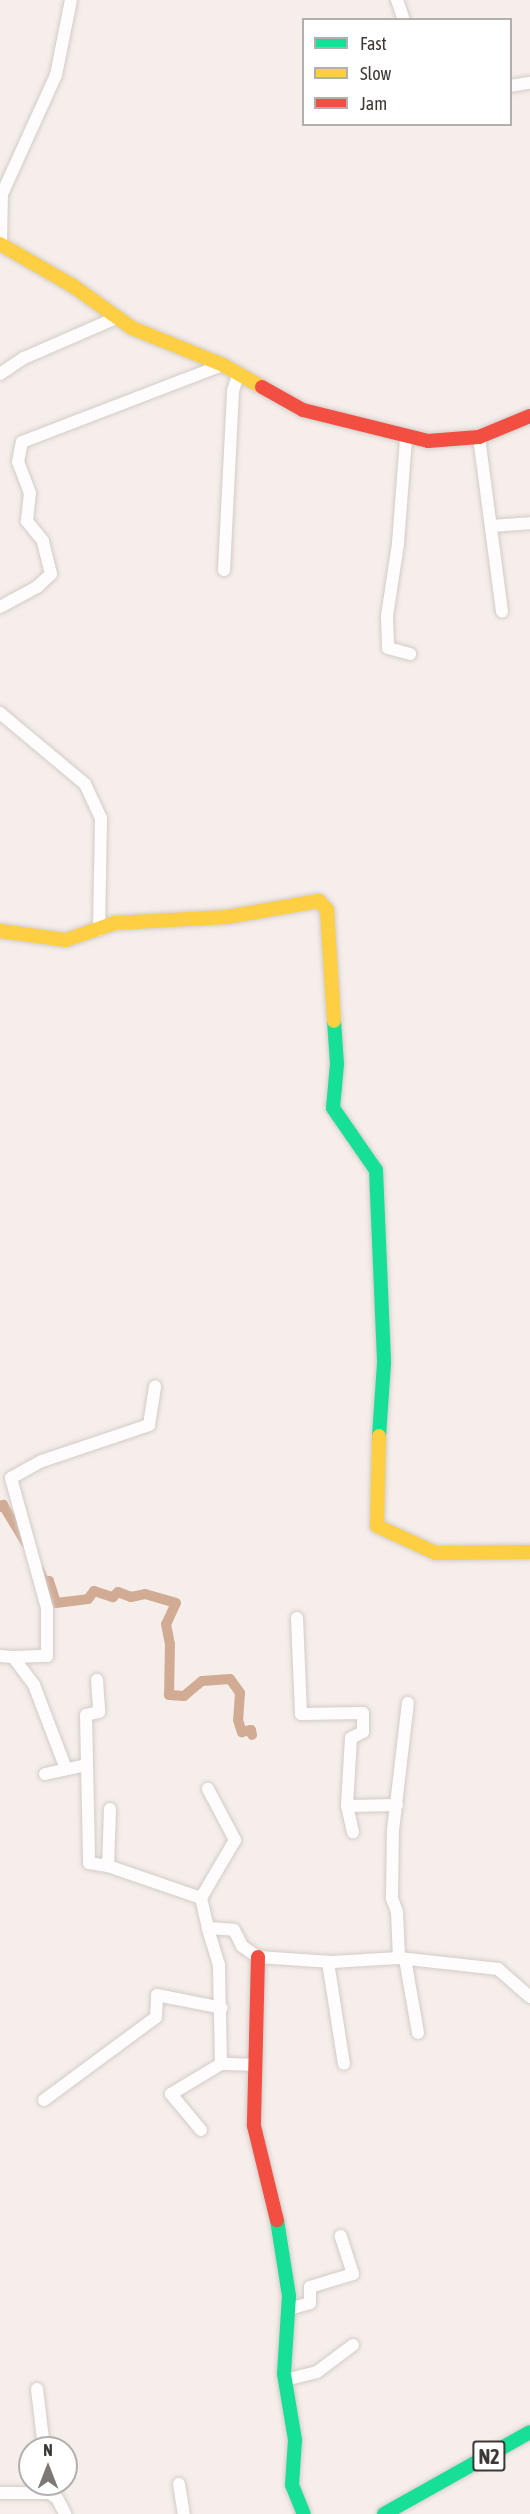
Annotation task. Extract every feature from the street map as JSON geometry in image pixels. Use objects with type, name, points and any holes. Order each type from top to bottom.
[{"type":"main road","points":[[0,244],[73,286],[132,328],[223,365],[303,410],[406,439],[479,437],[530,416]]},
{"type":"main road","points":[[0,931],[66,940],[115,923],[227,917],[319,901],[327,910],[337,1064],[333,1108],[376,1170],[384,1363],[375,1495],[377,1526],[436,1553],[530,1552]]},
{"type":"main road","points":[[258,1957],[254,2126],[276,2212],[289,2309],[285,2380],[296,2440],[292,2486],[304,2514]]},
{"type":"main road","name":"N2","points":[[389,2513],[406,2501],[449,2480],[530,2432]]},
{"type":"street","points":[[0,244],[2,194],[56,75],[71,0]]},
{"type":"street","points":[[397,0],[403,18]]},
{"type":"street","points":[[512,86],[530,83]]},
{"type":"street","points":[[0,374],[24,358],[116,318]]},
{"type":"street","points":[[0,607],[37,587],[51,574],[43,541],[27,521],[30,493],[18,462],[22,442],[223,365]]},
{"type":"street","points":[[224,570],[233,391],[238,375]]},
{"type":"street","points":[[479,437],[502,611]]},
{"type":"street","points":[[406,439],[398,544],[387,616],[388,648],[410,654]]},
{"type":"street","points":[[490,526],[530,523]]},
{"type":"street","points":[[0,713],[85,784],[101,818],[99,930]]},
{"type":"street","points":[[0,1656],[47,1656],[47,1608],[11,1478],[42,1461],[149,1425],[154,1386]]},
{"type":"street","points":[[297,1617],[301,1714],[363,1713],[363,1732],[351,1738],[347,1806],[352,1832]]},
{"type":"street","points":[[13,1657],[34,1685],[66,1769]]},
{"type":"street","points":[[98,1680],[99,1712],[86,1715],[88,1863],[108,1866],[201,1898]]},
{"type":"street","points":[[408,1703],[392,1898],[398,1912],[402,1958],[418,2033]]},
{"type":"street","points":[[45,1774],[87,1765]]},
{"type":"street","points":[[208,1789],[235,1840],[201,1898],[219,1965],[222,2008],[221,2064]]},
{"type":"street","points":[[347,1806],[398,1805]]},
{"type":"street","points":[[108,1866],[110,1809]]},
{"type":"street","points":[[208,1928],[234,1930],[242,1946],[258,1957],[328,1962],[402,1958],[498,1969],[530,1997]]},
{"type":"street","points":[[328,1962],[344,2064]]},
{"type":"street","points":[[44,2100],[156,2017],[157,1995],[222,2008]]},
{"type":"street","points":[[201,2130],[171,2094],[221,2064],[256,2065]]},
{"type":"street","points":[[289,2309],[310,2303],[310,2287],[352,2274],[341,2236]]},
{"type":"street","points":[[285,2380],[316,2372],[353,2345]]},
{"type":"street","points":[[37,2389],[43,2436]]},
{"type":"street","points":[[179,2484],[184,2514]]},
{"type":"street","points":[[0,2493],[18,2491]]},
{"type":"street","points":[[55,2496],[64,2514]]},
{"type":"waterway","points":[[0,1507],[3,1505],[26,1543]]},
{"type":"waterway","points":[[39,1570],[44,1581],[49,1581],[56,1603],[88,1599],[94,1591],[113,1597],[118,1592],[131,1597],[145,1594],[176,1603],[166,1624],[170,1644],[169,1695],[184,1696],[202,1681],[230,1679],[240,1693],[238,1720],[242,1732],[251,1730],[252,1735]]},
{"type":"traffic: fast","points":[[334,1021],[337,1064],[333,1108],[376,1170],[384,1363],[379,1436]]},
{"type":"traffic: fast","points":[[277,2220],[289,2296],[284,2374],[295,2440],[292,2485],[304,2514]]},
{"type":"traffic: fast","points":[[384,2514],[530,2432]]},
{"type":"traffic: slow","points":[[0,244],[73,286],[132,328],[223,365],[262,387]]},
{"type":"traffic: slow","points":[[0,931],[66,940],[115,923],[227,917],[319,901],[327,910],[334,1021]]},
{"type":"traffic: slow","points":[[379,1436],[377,1526],[436,1553],[530,1552]]},
{"type":"traffic: jam","points":[[262,387],[303,410],[428,441],[479,437],[530,416]]},
{"type":"traffic: jam","points":[[258,1957],[254,2126],[277,2220]]}]
